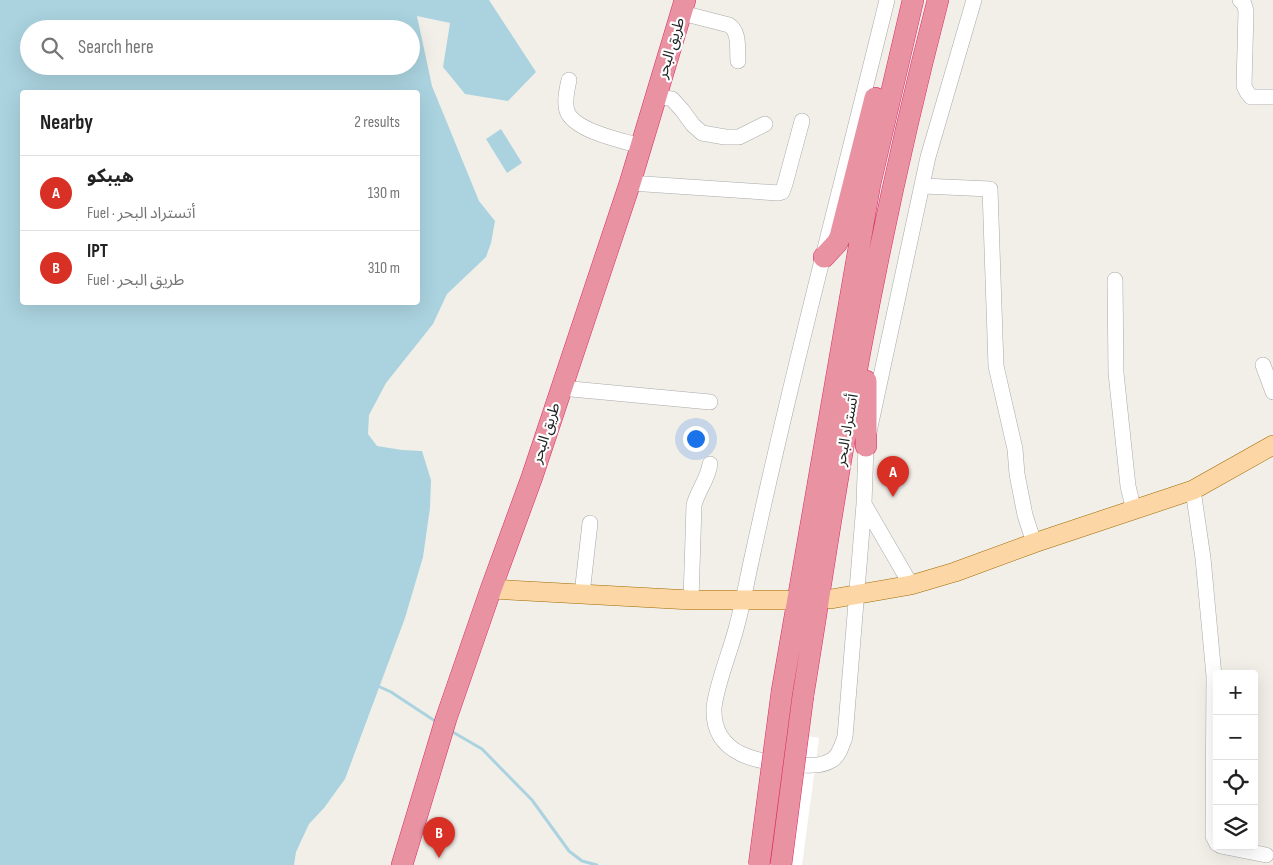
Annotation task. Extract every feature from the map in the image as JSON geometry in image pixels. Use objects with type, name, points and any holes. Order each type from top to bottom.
[{"type":"highway","points":[[824,257],[836,243],[841,232],[874,99],[904,0]]},
{"type":"highway","name":"أتستراد البحر","points":[[760,865],[782,691],[870,184],[913,0]]},
{"type":"highway","name":"أتستراد البحر","points":[[781,865],[803,696],[844,441],[893,189],[938,0]]},
{"type":"highway","name":"طريق البحر","points":[[406,860],[446,719],[532,477],[630,182],[684,6]]},
{"type":"highway","points":[[866,446],[865,400],[869,312]]},
{"type":"main road","points":[[831,599],[911,585],[962,570],[1034,543],[1134,511],[1193,490],[1273,445]]},
{"type":"main road","points":[[491,589],[691,600],[786,600]]},
{"type":"street","points":[[887,0],[765,495],[743,600],[714,707],[716,724],[724,740],[738,754],[750,759],[781,764],[821,765],[834,759],[842,747],[845,737],[864,504],[866,446],[928,157],[974,0]]},
{"type":"street","points":[[1240,0],[1244,4],[1246,11],[1244,86],[1246,92],[1251,97],[1273,97]]},
{"type":"street","points":[[684,6],[733,28],[736,33],[738,61]]},
{"type":"street","points":[[569,80],[566,105],[572,119],[578,124],[602,134],[641,146]]},
{"type":"street","points":[[657,96],[672,99],[702,133],[725,137],[739,137],[765,124]]},
{"type":"street","points":[[630,182],[782,192],[786,184],[802,121]]},
{"type":"street","points":[[923,186],[990,189],[996,366],[1015,449],[1017,474],[1034,543]]},
{"type":"street","points":[[1114,280],[1116,373],[1128,486],[1134,511]]},
{"type":"street","points":[[1263,365],[1273,392]]},
{"type":"street","points":[[561,388],[710,402]]},
{"type":"street","points":[[691,600],[694,505],[710,464]]},
{"type":"street","points":[[1193,490],[1203,558],[1214,676],[1213,805]]},
{"type":"street","points":[[864,504],[911,585]]},
{"type":"street","points":[[582,594],[590,523]]},
{"type":"street","points":[[1241,850],[1266,855]]},
{"type":"water","points":[[0,0],[489,0],[536,72],[508,101],[465,94],[443,67],[450,23],[417,16],[418,20],[20,20],[20,75],[420,75],[420,30],[432,86],[479,201],[495,221],[486,257],[447,294],[433,324],[386,383],[369,415],[368,434],[377,446],[422,451],[431,480],[430,508],[423,557],[405,618],[345,779],[324,808],[309,824],[296,852],[294,865],[0,865]]},
{"type":"water","points":[[501,129],[522,163],[507,173],[486,139]]},
{"type":"pier","points":[[767,729],[819,738],[802,865],[749,865]]},
{"type":"waterway","points":[[380,687],[391,692],[438,723]]},
{"type":"waterway","points":[[451,731],[482,749],[532,800],[569,851],[582,861],[597,865]]},
{"type":"place","name":"هيبكو","points":[[893,497]]},
{"type":"place","name":"IPT","points":[[439,858]]}]
